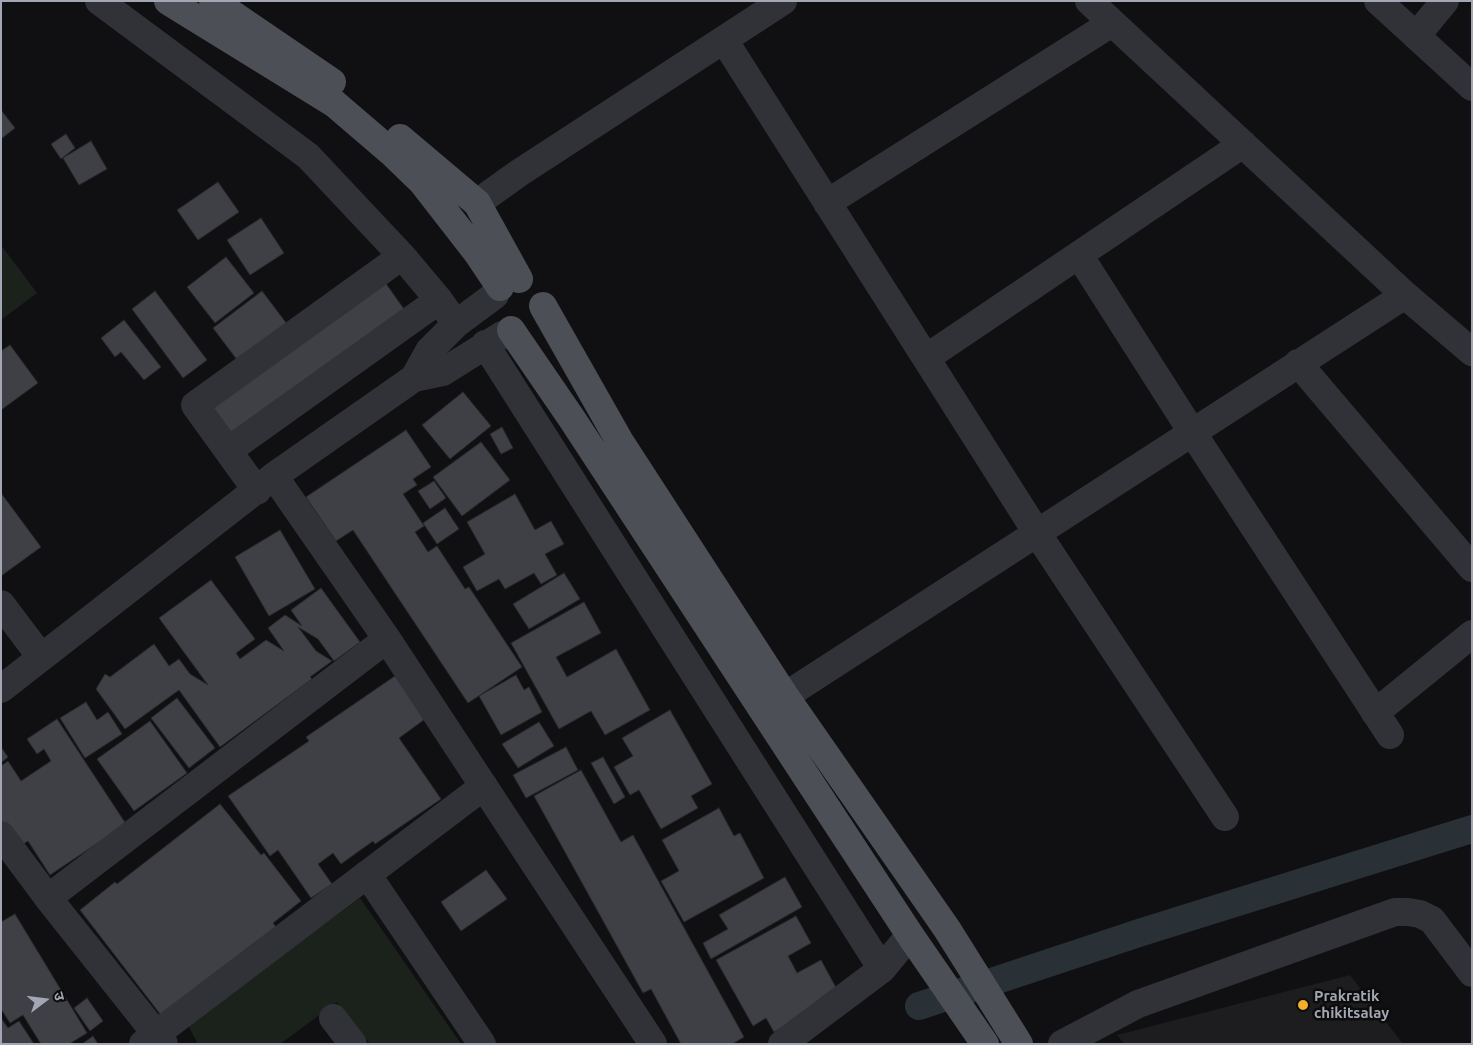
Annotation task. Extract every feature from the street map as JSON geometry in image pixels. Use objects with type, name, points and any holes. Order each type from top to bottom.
[{"type":"main road","points":[[168,1],[335,104],[391,152],[422,182],[504,287]]},
{"type":"main road","points":[[213,1],[344,90],[477,203],[504,287]]},
{"type":"main road","points":[[511,330],[527,328],[533,325],[542,313],[543,298],[536,287],[530,282],[504,287],[493,303],[494,312],[498,320],[511,330],[572,419],[915,943],[986,1044]]},
{"type":"main road","points":[[543,306],[619,440],[785,696],[947,930],[1019,1044]]},
{"type":"street","points":[[99,1],[308,156],[402,256],[439,300],[456,324]]},
{"type":"street","points":[[477,203],[527,168],[783,1]]},
{"type":"street","points":[[1089,1],[1405,295],[1472,352]]},
{"type":"street","points":[[1378,1],[1472,87]]},
{"type":"street","points":[[1416,36],[1445,1]]},
{"type":"street","points":[[827,203],[1112,23]]},
{"type":"street","points":[[724,40],[1037,533],[1225,817]]},
{"type":"street","points":[[926,358],[1243,144]]},
{"type":"street","points":[[1079,255],[1390,735]]},
{"type":"street","points":[[402,256],[195,404],[228,450],[266,483],[387,639],[653,1044]]},
{"type":"street","points":[[414,378],[428,351],[456,324],[504,287]]},
{"type":"street","points":[[785,696],[1405,295]]},
{"type":"street","points":[[228,450],[439,300]]},
{"type":"street","points":[[1,689],[266,483],[414,378],[443,372],[485,344],[511,330]]},
{"type":"street","points":[[485,344],[882,969]]},
{"type":"street","points":[[1298,364],[1472,568]]},
{"type":"street","points":[[635,579],[665,560]]},
{"type":"street","points":[[1,604],[40,657]]},
{"type":"street","points":[[1375,713],[1472,634]]},
{"type":"street","points":[[48,898],[387,639]]},
{"type":"street","points":[[1,835],[154,1040],[367,874],[484,786]]},
{"type":"street","points":[[367,874],[482,1044]]},
{"type":"street","points":[[1062,1044],[1138,1004],[1395,912],[1420,914],[1432,920],[1472,973]]},
{"type":"street","points":[[782,1044],[915,943]]},
{"type":"street","points":[[333,1018],[353,1044]]},
{"type":"shaded area","points":[[1,245],[37,293],[1,320]]},
{"type":"shaded area","points":[[360,898],[461,1044],[370,1044],[337,1002],[280,1044],[198,1044],[188,1025]]},
{"type":"shaded area","name":"Prakratik chikitsalay","points":[[1350,975],[1403,1044],[1124,1044],[1117,1035]]},
{"type":"building","points":[[1,110],[15,128],[1,139]]},
{"type":"building","points":[[66,134],[75,148],[61,159],[51,144]]},
{"type":"building","points":[[91,141],[107,169],[79,185],[63,158]]},
{"type":"building","points":[[218,182],[239,212],[198,240],[177,210]]},
{"type":"building","points":[[261,218],[284,253],[250,275],[227,240]]},
{"type":"building","points":[[226,257],[254,293],[215,323],[187,287]]},
{"type":"building","points":[[382,278],[406,312],[232,438],[208,404]]},
{"type":"building","points":[[155,291],[207,360],[183,378],[132,309]]},
{"type":"building","points":[[262,291],[290,328],[241,365],[213,328]]},
{"type":"building","points":[[124,320],[161,367],[144,380],[121,352],[115,357],[101,338]]},
{"type":"building","points":[[10,345],[38,383],[1,410],[1,351]]},
{"type":"building","points":[[463,392],[491,426],[450,459],[422,425]]},
{"type":"building","points":[[502,427],[513,448],[501,454],[490,434]]},
{"type":"building","points":[[406,430],[431,467],[413,479],[417,485],[403,494],[424,526],[415,532],[428,552],[437,546],[465,589],[469,587],[522,667],[468,703],[353,530],[336,541],[306,497]]},
{"type":"building","points":[[481,442],[510,480],[462,516],[433,477]]},
{"type":"building","points":[[434,481],[446,498],[430,509],[418,491]]},
{"type":"building","points":[[1,493],[41,547],[1,576]]},
{"type":"building","points":[[515,494],[535,530],[551,521],[564,544],[545,554],[557,575],[541,584],[534,573],[505,589],[499,579],[477,591],[463,567],[485,554],[467,522]]},
{"type":"building","points":[[445,508],[459,529],[437,544],[423,523]]},
{"type":"building","points":[[280,530],[315,589],[269,616],[235,557]]},
{"type":"building","points":[[564,573],[580,599],[529,629],[513,604]]},
{"type":"building","points":[[211,580],[255,639],[236,653],[240,659],[266,640],[284,651],[268,628],[285,615],[302,626],[291,610],[321,588],[360,642],[334,661],[318,639],[298,627],[316,651],[332,661],[310,677],[312,679],[220,747],[179,690],[125,729],[96,689],[105,674],[110,677],[154,644],[169,666],[179,659],[190,674],[208,685],[159,618]]},
{"type":"building","points":[[584,602],[601,633],[556,657],[567,677],[616,649],[650,710],[605,735],[591,711],[559,729],[511,643]]},
{"type":"building","points":[[516,675],[524,690],[529,687],[542,712],[501,735],[479,696]]},
{"type":"building","points":[[395,676],[425,719],[399,738],[441,799],[375,844],[373,841],[341,864],[333,853],[318,864],[332,884],[311,898],[278,850],[270,856],[228,796],[309,741],[306,737]]},
{"type":"building","points":[[177,698],[215,748],[189,768],[151,718]]},
{"type":"building","points":[[86,702],[97,720],[108,712],[122,734],[85,758],[60,718]]},
{"type":"building","points":[[670,710],[712,784],[691,796],[698,808],[661,829],[639,790],[630,795],[614,767],[633,756],[622,738]]},
{"type":"building","points":[[57,719],[126,824],[50,875],[28,841],[20,846],[1,824],[1,766],[8,761],[21,781],[51,761],[44,749],[37,754],[27,739]]},
{"type":"building","points":[[150,721],[187,773],[134,811],[97,759]]},
{"type":"building","points":[[539,722],[554,746],[518,768],[502,744]]},
{"type":"building","points":[[1,747],[8,757],[1,763]]},
{"type":"building","points":[[566,747],[578,770],[526,798],[513,775]]},
{"type":"building","points":[[603,757],[625,797],[614,804],[591,763]]},
{"type":"building","points":[[581,770],[621,842],[633,835],[744,1037],[732,1044],[681,1044],[651,989],[643,993],[534,796]]},
{"type":"building","points":[[220,804],[261,855],[264,853],[301,901],[273,923],[278,930],[164,1019],[80,910],[115,882],[117,884]]},
{"type":"building","points":[[719,808],[734,836],[740,833],[764,878],[684,922],[661,881],[679,871],[662,840]]},
{"type":"building","points":[[486,870],[507,899],[461,931],[441,902]]},
{"type":"building","points":[[785,877],[802,907],[711,959],[703,943],[728,929],[719,915]]},
{"type":"building","points":[[15,914],[87,1033],[69,1044],[41,1044],[23,1015],[10,1023],[1,1009],[1,922]]},
{"type":"building","points":[[796,916],[811,943],[788,956],[797,973],[821,960],[840,995],[774,1032],[766,1018],[753,1026],[716,960]]},
{"type":"building","points":[[87,998],[103,1021],[90,1031],[74,1008]]},
{"type":"building","points":[[1,1018],[8,1028],[19,1021],[34,1044],[1,1044]]},
{"type":"building","points":[[93,1036],[98,1044],[82,1044]]},
{"type":"waterway","points":[[919,1006],[1142,932],[1472,829]]},
{"type":"place","name":"Prakratik chikitsalay","points":[[1303,1005]]}]
